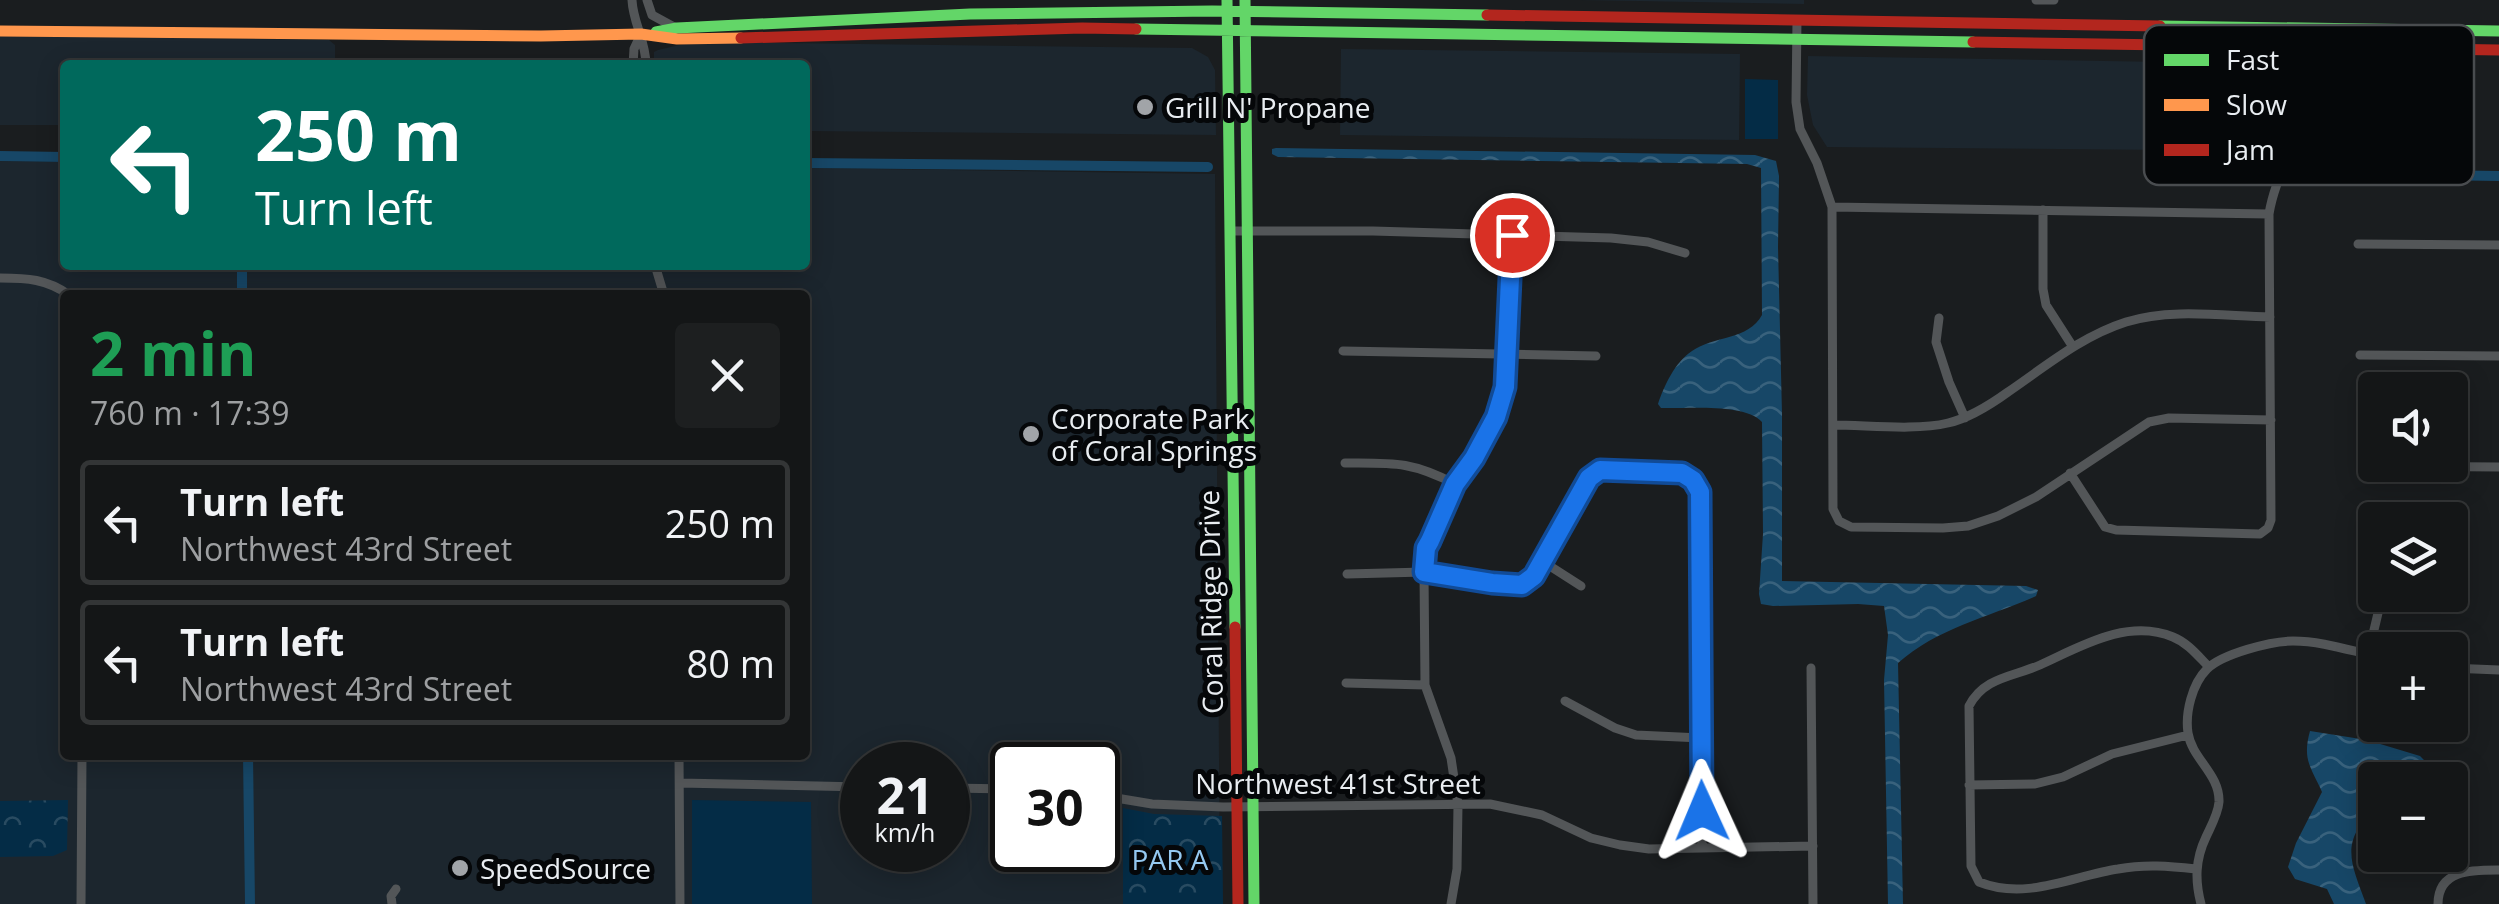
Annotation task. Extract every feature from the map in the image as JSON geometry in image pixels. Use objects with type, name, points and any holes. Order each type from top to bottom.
[{"type":"main road","points":[[642,34],[677,28],[1227,6],[2144,26]]},
{"type":"main road","name":"Coral Ridge Drive","points":[[1227,6],[1238,904]]},
{"type":"main road","name":"Coral Ridge Drive","points":[[1245,6],[1254,904]]},
{"type":"main road","points":[[0,31],[642,34],[716,38],[1082,28],[2144,44]]},
{"type":"main road","points":[[2474,32],[2499,32]]},
{"type":"main road","points":[[2474,50],[2499,50]]},
{"type":"street","points":[[632,0],[646,60]]},
{"type":"street","points":[[647,0],[652,15],[677,28]]},
{"type":"street","points":[[2036,0],[2054,0]]},
{"type":"street","points":[[1796,20],[1796,102],[1800,129],[1832,207],[1833,510],[1839,521],[1850,527],[1968,526],[2036,497],[2149,422],[2168,418],[2271,420]]},
{"type":"street","points":[[633,60],[642,34]]},
{"type":"street","points":[[2070,473],[2105,527],[2260,534],[2268,528],[2269,214],[2275,185]]},
{"type":"street","points":[[1832,207],[2269,214]]},
{"type":"street","points":[[2043,210],[2046,306],[2073,347]]},
{"type":"street","points":[[1231,230],[1611,238],[1648,242],[1684,253]]},
{"type":"street","points":[[1451,904],[1458,805],[1451,758],[1425,685],[1426,548],[1455,484],[1496,417],[1505,387],[1512,235]]},
{"type":"street","points":[[2358,244],[2499,246]]},
{"type":"street","points":[[0,278],[40,280],[62,290]]},
{"type":"street","points":[[1833,425],[1928,426],[1965,418],[2073,347],[2125,323],[2157,314],[2270,317]]},
{"type":"street","points":[[1939,318],[1936,342],[1948,382],[1965,418]]},
{"type":"street","points":[[1344,351],[1596,356]]},
{"type":"street","points":[[2360,355],[2499,356]]},
{"type":"street","points":[[1345,462],[1406,464],[1429,470],[1455,484]]},
{"type":"street","points":[[2468,467],[2499,467]]},
{"type":"street","points":[[1347,574],[1424,572],[1522,585],[1534,576],[1589,478],[1600,470],[1682,473],[1693,480],[1700,492],[1702,848]]},
{"type":"street","points":[[1542,561],[1581,586]]},
{"type":"street","points":[[2196,869],[2158,864],[2022,888],[1993,887],[1979,882],[1971,866],[1969,706],[1984,686],[2038,666],[2086,642],[2119,634],[2149,632],[2174,638],[2208,667]]},
{"type":"street","points":[[2201,904],[2196,869],[2219,806],[2218,790],[2188,735],[2189,706],[2196,686],[2208,667],[2246,649],[2289,641],[2319,643],[2358,653]]},
{"type":"street","points":[[1811,668],[1814,904]]},
{"type":"street","points":[[2468,669],[2499,670]]},
{"type":"street","points":[[1346,682],[1425,685]]},
{"type":"street","points":[[1565,701],[1636,735],[1701,738]]},
{"type":"street","points":[[1969,785],[2034,784],[2063,777],[2112,754],[2188,735]]},
{"type":"street","points":[[81,904],[82,760]]},
{"type":"street","points":[[680,760],[680,904]]},
{"type":"street","points":[[680,782],[840,786]]},
{"type":"street","name":"Northwest 41st Street","points":[[1120,799],[1152,804],[1237,806],[1490,804],[1546,817],[1591,838],[1649,849],[1812,846]]},
{"type":"street","points":[[2438,904],[2440,889],[2450,878],[2465,872],[2499,870]]},
{"type":"street","points":[[392,904],[391,896],[396,889],[400,904]]},
{"type":"shaded area","points":[[1580,0],[1804,0],[1804,4]]},
{"type":"shaded area","points":[[0,36],[329,40],[335,45],[335,60],[60,60],[60,125],[0,125]]},
{"type":"shaded area","points":[[692,42],[1192,48],[1208,57],[1215,70],[1216,135],[810,131],[810,60],[654,60],[658,50]]},
{"type":"shaded area","points":[[1341,49],[1740,54],[1739,140],[1340,135]]},
{"type":"shaded area","points":[[1808,56],[2144,62],[2144,150],[1827,147],[1813,125],[1807,95]]},
{"type":"shaded area","points":[[0,161],[60,162],[60,270],[810,270],[810,168],[1215,174],[1220,904],[0,904]]},
{"type":"green space","points":[[1745,79],[1778,80],[1778,139],[1745,139]]},
{"type":"green space","points":[[68,800],[67,850],[53,856],[0,857],[0,801]]},
{"type":"green space","points":[[692,800],[811,802],[812,904],[692,904]]},
{"type":"green space","name":"PAR A","points":[[1123,808],[1154,814],[1222,816],[1223,904],[1123,904]]},
{"type":"water","points":[[1276,148],[1755,155],[1776,161],[1782,581],[2026,586],[2038,590],[2036,596],[1929,641],[1898,663],[1903,904],[1888,904],[1884,680],[1888,635],[1884,606],[1761,604],[1762,422],[1729,409],[1661,408],[1658,404],[1680,361],[1701,346],[1749,329],[1762,315],[1761,168],[1747,164],[1278,157],[1272,154]]},
{"type":"water","points":[[2310,731],[2358,739],[2358,742],[2374,742],[2420,756],[2426,762],[2358,762],[2358,829],[2351,854],[2366,904],[2334,904],[2327,889],[2295,879],[2288,867],[2322,792],[2307,756]]},
{"type":"waterway","points":[[0,156],[60,157]]},
{"type":"waterway","points":[[810,163],[1208,167]]},
{"type":"waterway","points":[[2474,176],[2499,176]]},
{"type":"waterway","points":[[242,270],[242,290]]},
{"type":"waterway","points":[[248,760],[250,904]]},
{"type":"traffic: fast","points":[[1227,0],[1235,627]]},
{"type":"traffic: fast","points":[[1245,0],[1254,904]]},
{"type":"traffic: fast","points":[[656,32],[970,14],[1212,11],[1487,15]]},
{"type":"traffic: fast","points":[[1136,29],[1973,42]]},
{"type":"traffic: fast","points":[[2474,31],[2499,31]]},
{"type":"traffic: slow","points":[[0,31],[641,34],[677,39],[741,38]]},
{"type":"traffic: jam","points":[[1487,15],[2144,26]]},
{"type":"traffic: jam","points":[[741,38],[1136,29]]},
{"type":"traffic: jam","points":[[1973,42],[2144,45]]},
{"type":"traffic: jam","points":[[2474,50],[2499,50]]},
{"type":"traffic: jam","points":[[1235,627],[1238,904]]},
{"type":"place","name":"Grill N' Propane","points":[[1145,107]]},
{"type":"place","name":"Corporate Park of Coral Springs","points":[[1031,434]]},
{"type":"place","name":"SpeedSource","points":[[460,868]]},
{"type":"route","points":[[1512,235],[1505,387],[1496,417],[1455,484],[1426,548],[1424,572],[1522,585],[1534,576],[1589,478],[1600,470],[1682,473],[1693,480],[1700,492],[1702,811]]}]
